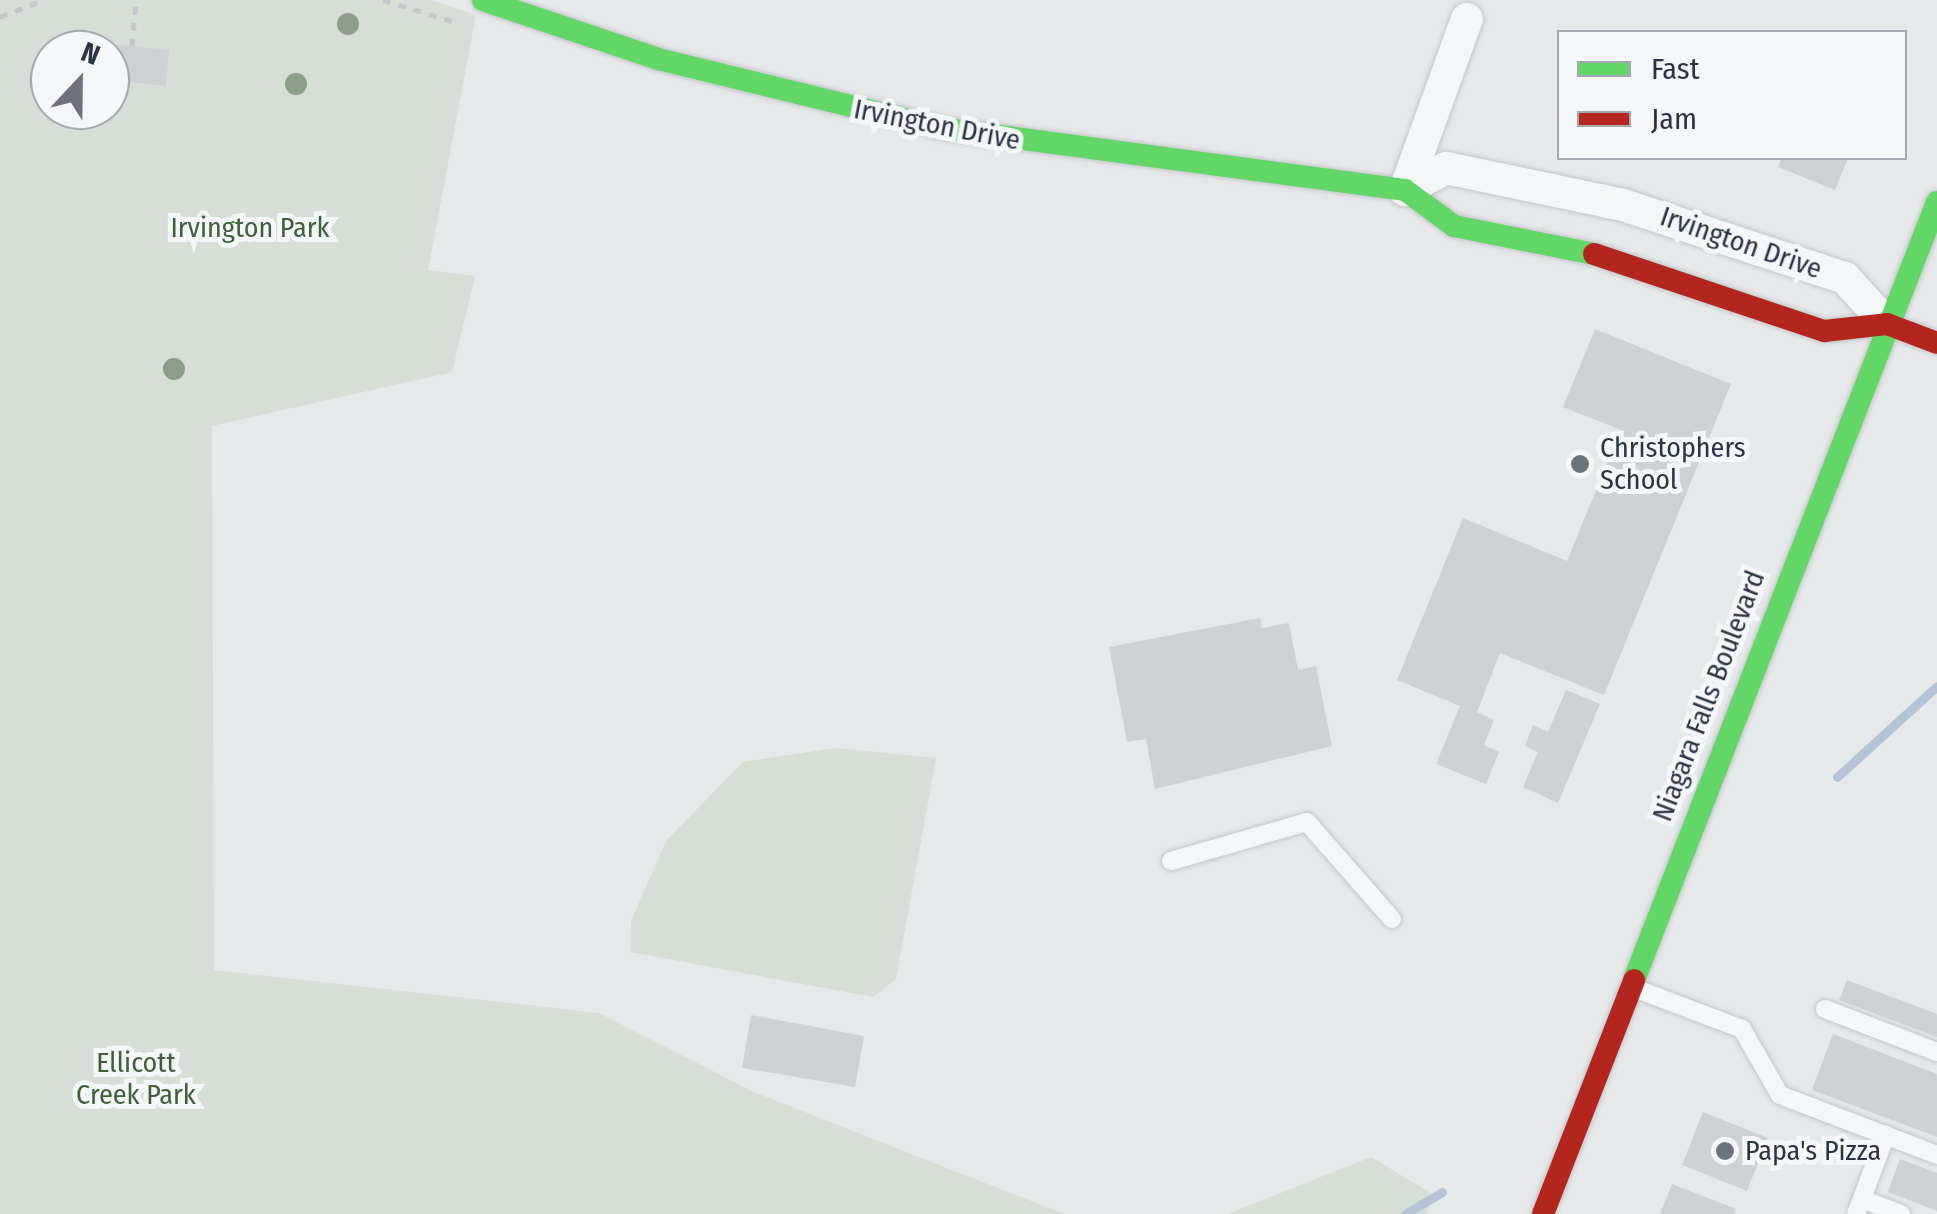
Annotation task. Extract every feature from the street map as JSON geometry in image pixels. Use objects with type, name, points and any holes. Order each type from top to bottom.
[{"type":"street","name":"Irvington Drive","points":[[483,0],[677,64],[941,128],[1405,190],[1454,226],[1598,255],[1824,331],[1887,324]]},
{"type":"street","points":[[1405,190],[1467,20]]},
{"type":"street","name":"Irvington Drive","points":[[1405,190],[1446,168],[1623,205],[1845,278],[1887,324],[1937,343]]},
{"type":"street","name":"Niagara Falls Boulevard","points":[[1543,1214],[1937,202]]},
{"type":"street","points":[[1598,255],[1623,205]]},
{"type":"lane","points":[[1170,860],[1306,822],[1392,919]]},
{"type":"lane","points":[[1629,986],[1742,1029],[1780,1094],[1937,1154]]},
{"type":"lane","points":[[1825,1009],[1937,1052]]},
{"type":"lane","points":[[1886,1135],[1859,1206],[1901,1214]]},
{"type":"path","points":[[0,17],[44,0]]},
{"type":"path","points":[[132,46],[136,0]]},
{"type":"green space","name":"Ellicott Creek Park","points":[[0,0],[431,0],[476,15],[428,270],[475,276],[452,372],[212,426],[214,970],[599,1013],[754,1092],[1064,1214],[0,1214]]},
{"type":"green space","points":[[835,748],[936,758],[896,979],[873,997],[630,952],[631,921],[666,841],[743,762]]},
{"type":"green space","points":[[1371,1157],[1434,1195],[1426,1214],[1228,1214]]},
{"type":"building","points":[[130,46],[169,50],[166,86],[130,82]]},
{"type":"building","points":[[1780,160],[1847,160],[1835,190],[1778,167]]},
{"type":"building","points":[[1595,329],[1731,384],[1604,695],[1500,653],[1477,712],[1494,720],[1484,745],[1499,752],[1486,784],[1436,764],[1460,706],[1397,680],[1463,518],[1567,561],[1621,430],[1563,407]]},
{"type":"building","points":[[1260,618],[1262,628],[1289,623],[1298,670],[1316,666],[1332,746],[1155,789],[1146,739],[1127,742],[1109,647]]},
{"type":"building","points":[[1566,690],[1600,704],[1558,803],[1523,787],[1538,752],[1525,746],[1533,725],[1548,732]]},
{"type":"building","points":[[1847,980],[1937,1014],[1937,1037],[1839,1000]]},
{"type":"building","points":[[751,1015],[864,1036],[855,1087],[742,1068]]},
{"type":"building","points":[[1833,1034],[1937,1074],[1937,1137],[1812,1090]]},
{"type":"building","name":"Papa's Pizza","points":[[1703,1112],[1768,1138],[1747,1191],[1682,1165]]},
{"type":"building","points":[[1900,1159],[1937,1173],[1937,1211],[1888,1192]]},
{"type":"building","points":[[1672,1184],[1736,1209],[1734,1214],[1660,1214]]},
{"type":"waterway","points":[[1837,777],[1937,686]]},
{"type":"waterway","points":[[1405,1214],[1442,1192]]},
{"type":"traffic: fast","points":[[483,0],[658,59],[941,128],[1405,190],[1454,226],[1594,254]]},
{"type":"traffic: fast","points":[[1634,980],[1937,202]]},
{"type":"traffic: jam","points":[[1594,254],[1824,331],[1887,324],[1937,343]]},
{"type":"traffic: jam","points":[[1543,1214],[1634,980]]},
{"type":"place","name":"Christophers School","points":[[1580,464]]},
{"type":"place","name":"Papa's Pizza","points":[[1725,1151]]},
{"type":"park label","name":"Irvington Park","points":[[250,228]]}]
